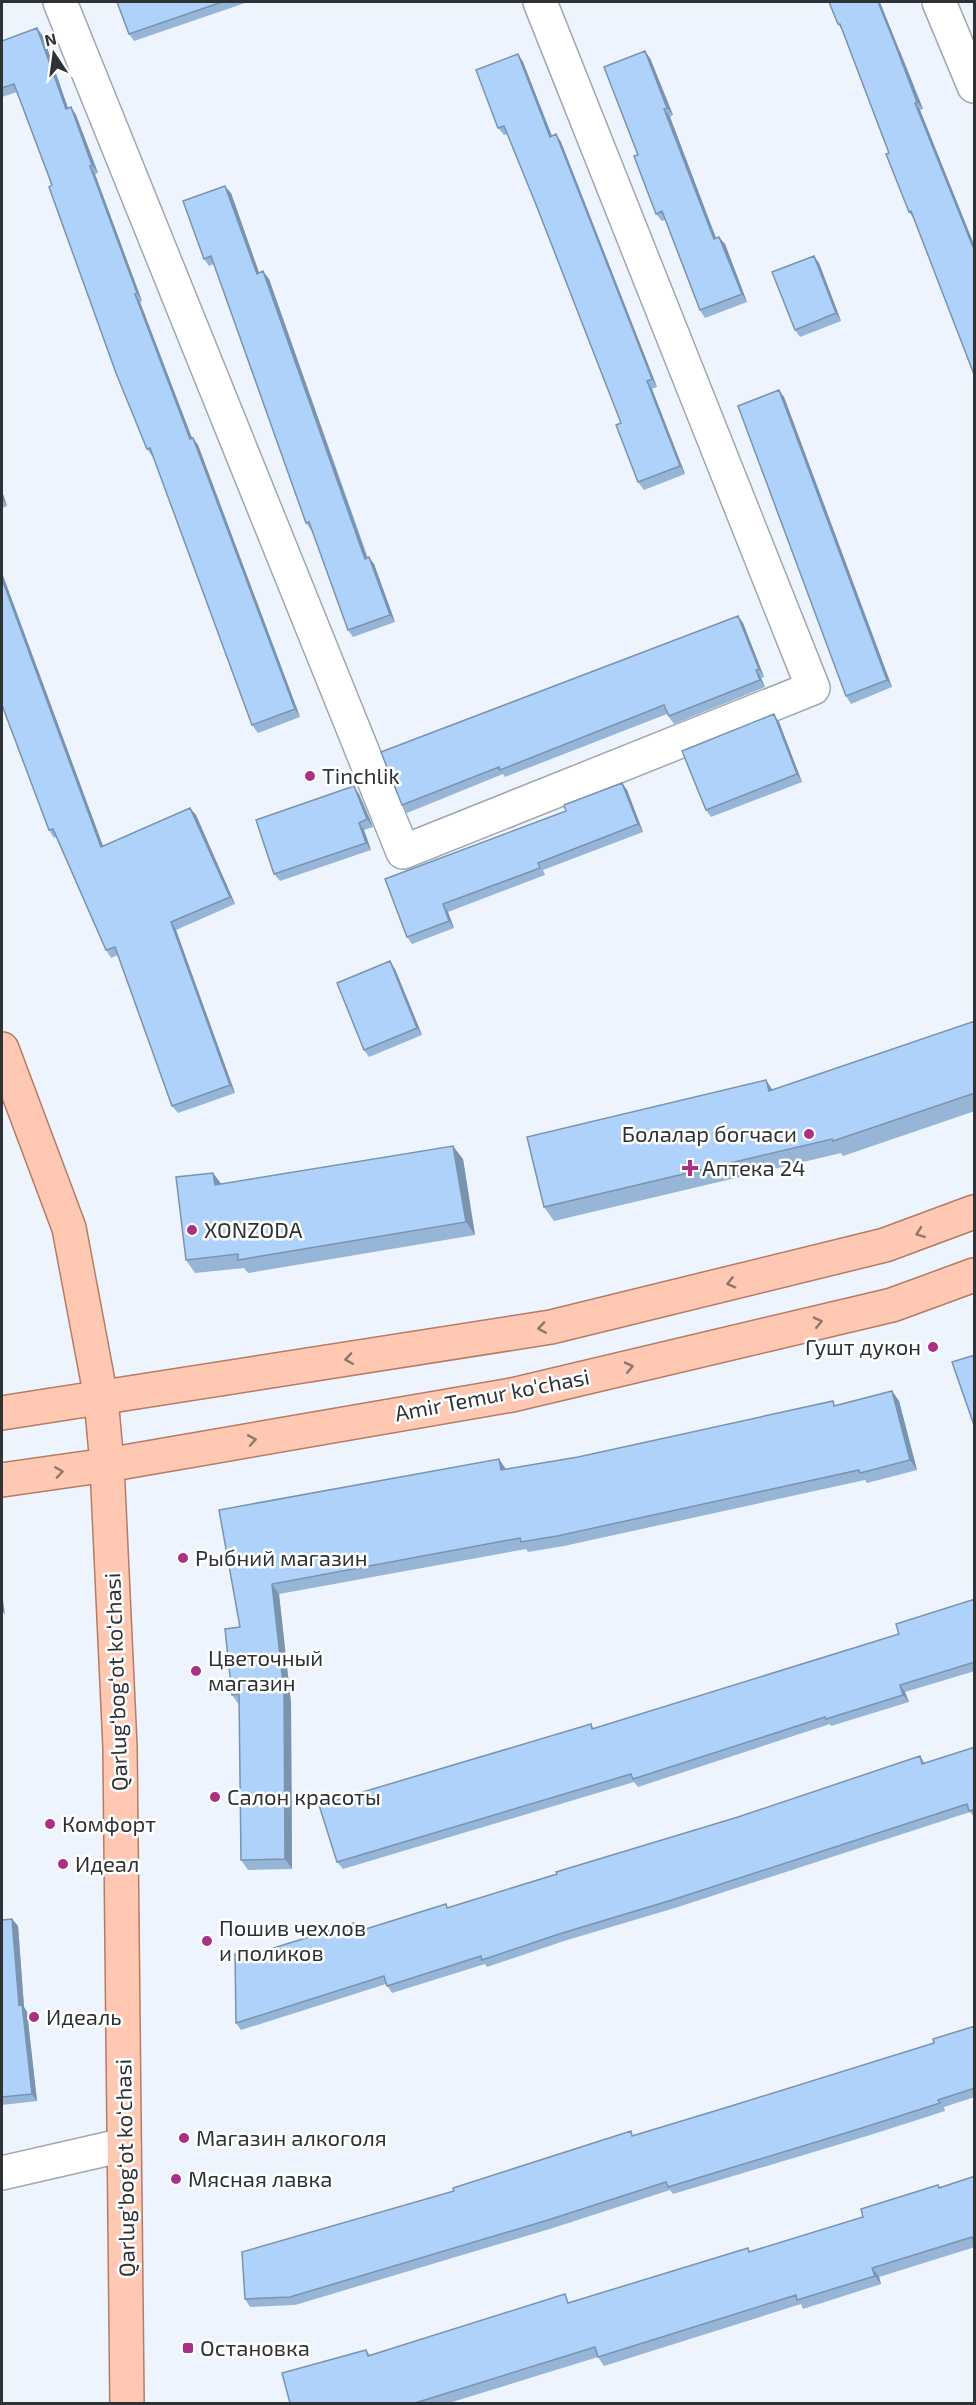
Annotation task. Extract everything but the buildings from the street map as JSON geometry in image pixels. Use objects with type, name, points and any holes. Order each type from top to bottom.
[{"type":"main road","name":"Qarlug‘bog‘ot ko‘chasi","points":[[2,1048],[69,1228],[101,1398],[107,1465],[120,1747],[127,2403]]},
{"type":"main road","points":[[2,1413],[551,1327],[885,1245],[975,1212]]},
{"type":"main road","name":"Amir Temur ko'chasi","points":[[2,1480],[107,1465],[512,1395],[892,1305],[975,1275]]},
{"type":"street","points":[[60,2],[402,852],[813,688],[540,2]]},
{"type":"street","points":[[939,2],[975,86]]},
{"type":"street","points":[[2,2173],[124,2145]]},
{"type":"place","name":"Tinchlik","points":[[310,776]]},
{"type":"place","name":"Болалар богчаси","points":[[809,1134]]},
{"type":"place","name":"Аптека 24","points":[[690,1168]]},
{"type":"place","name":"XONZODA","points":[[192,1230]]},
{"type":"place","name":"Гушт дукон","points":[[933,1347]]},
{"type":"place","name":"Рыбний магазин","points":[[183,1558]]},
{"type":"place","name":"Цветочный магазин","points":[[196,1671]]},
{"type":"place","name":"Салон красоты","points":[[215,1797]]},
{"type":"place","name":"Комфорт","points":[[50,1824]]},
{"type":"place","name":"Идеал","points":[[63,1864]]},
{"type":"place","name":"Пошив чехлов и поликов","points":[[207,1941]]},
{"type":"place","name":"Идеаль","points":[[34,2017]]},
{"type":"place","name":"Магазин алкоголя","points":[[184,2138]]},
{"type":"place","name":"Мясная лавка","points":[[176,2179]]},
{"type":"place","name":"Остановка","points":[[188,2348]]}]
